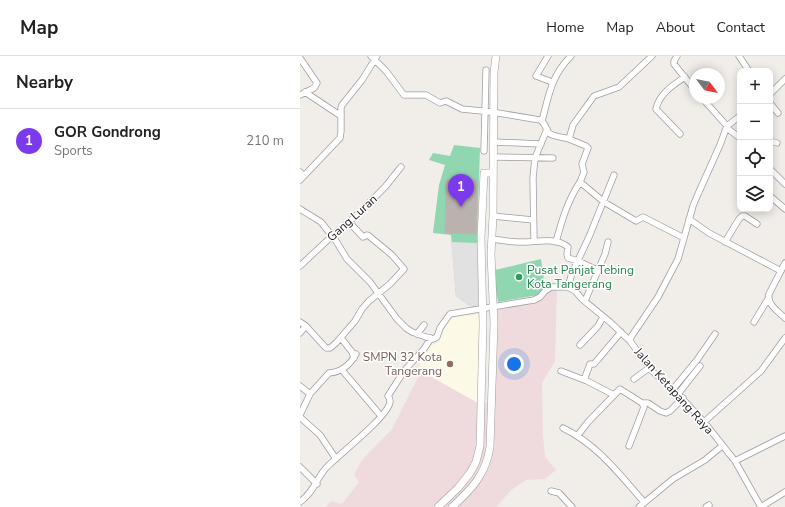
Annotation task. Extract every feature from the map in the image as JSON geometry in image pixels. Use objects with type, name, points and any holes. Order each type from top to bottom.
[{"type":"street","points":[[484,151],[496,56]]},
{"type":"street","points":[[548,56],[536,76],[552,82]]},
{"type":"street","points":[[542,122],[552,82],[571,56]]},
{"type":"street","points":[[569,139],[573,125],[594,96],[619,87],[652,56]]},
{"type":"street","points":[[739,56],[747,68]]},
{"type":"street","points":[[301,176],[340,138],[341,108],[344,101],[362,80],[374,57],[404,95],[426,95],[440,103],[446,101],[462,109],[489,112],[542,122],[552,135],[569,139],[588,148],[582,164],[584,172],[565,210],[556,242]]},
{"type":"street","points":[[675,57],[674,64],[689,82]]},
{"type":"street","points":[[300,58],[317,83],[314,88],[303,94]]},
{"type":"street","points":[[452,507],[477,481],[486,464],[481,436],[489,308],[482,281],[489,173],[494,157],[494,142],[489,112],[486,70]]},
{"type":"street","points":[[680,134],[656,109],[657,104],[663,94],[685,77]]},
{"type":"street","points":[[773,91],[785,79]]},
{"type":"street","points":[[303,94],[341,116]]},
{"type":"street","points":[[707,104],[727,127],[737,135]]},
{"type":"street","points":[[771,104],[778,113]]},
{"type":"street","name":"Jalan Ketapang Raya","points":[[639,507],[673,479],[706,460],[722,446],[704,422],[680,396],[649,368],[630,341],[631,337],[649,311],[678,259],[695,200],[720,146],[727,127],[737,119]]},
{"type":"street","points":[[534,242],[533,178],[535,158],[547,129]]},
{"type":"street","points":[[494,142],[541,144]]},
{"type":"street","points":[[773,142],[777,143]]},
{"type":"street","points":[[494,157],[553,158]]},
{"type":"street","name":"Gang Luran","points":[[300,266],[385,187],[401,167]]},
{"type":"street","points":[[773,171],[785,184]]},
{"type":"street","points":[[438,507],[464,481],[476,462],[484,456],[492,429],[489,308],[492,281],[493,216],[489,173]]},
{"type":"street","points":[[568,287],[572,272],[604,202],[614,175]]},
{"type":"street","points":[[580,182],[604,202],[636,221],[643,217],[684,238]]},
{"type":"street","points":[[773,199],[785,209]]},
{"type":"street","points":[[300,209],[321,222],[347,259],[370,282],[406,328],[417,334],[433,339],[437,337],[446,317],[450,314],[534,300],[540,297],[550,287],[568,287],[575,291],[585,302],[603,316],[630,341]]},
{"type":"street","points":[[493,216],[534,220]]},
{"type":"street","points":[[725,242],[742,216],[745,216],[757,224]]},
{"type":"street","points":[[689,219],[725,242],[780,271]]},
{"type":"street","points":[[300,322],[306,326],[326,348],[330,348],[356,322],[362,309],[369,301],[399,275],[404,268],[392,255],[369,236],[366,235],[363,237],[349,222]]},
{"type":"street","points":[[492,239],[519,242],[556,242],[567,246],[567,257],[598,270]]},
{"type":"street","points":[[585,302],[605,254],[608,242]]},
{"type":"street","points":[[754,322],[768,299],[780,271],[785,264]]},
{"type":"street","points":[[482,281],[492,281]]},
{"type":"street","points":[[768,299],[770,304],[785,318]]},
{"type":"street","points":[[580,346],[594,330],[603,316]]},
{"type":"street","points":[[417,334],[424,325]]},
{"type":"street","points":[[300,333],[306,326]]},
{"type":"street","points":[[584,380],[590,364],[594,364],[621,332]]},
{"type":"street","points":[[673,389],[697,360],[715,334]]},
{"type":"street","points":[[336,459],[320,435],[300,416],[310,394],[329,373],[342,370],[355,356],[341,338]]},
{"type":"street","points":[[300,502],[317,484],[322,473],[369,430],[381,416],[390,401],[388,396],[404,371],[424,349],[431,338]]},
{"type":"street","points":[[704,422],[761,372],[785,338]]},
{"type":"street","points":[[578,435],[588,422],[620,389],[642,403],[648,403],[660,411],[669,413],[700,366]]},
{"type":"street","points":[[634,379],[649,368]]},
{"type":"street","points":[[342,370],[381,416]]},
{"type":"street","points":[[562,371],[614,395]]},
{"type":"street","points":[[300,386],[310,394]]},
{"type":"street","points":[[629,446],[644,407],[642,403]]},
{"type":"street","points":[[564,428],[578,435],[608,460],[644,502]]},
{"type":"street","points":[[735,461],[785,436]]},
{"type":"street","points":[[722,446],[735,461],[761,507],[785,492]]},
{"type":"street","points":[[300,467],[317,484]]},
{"type":"street","points":[[552,491],[559,493],[572,507]]},
{"type":"shaded area","points":[[451,242],[477,243],[478,308],[470,306],[456,296]]},
{"type":"shaded area","points":[[557,286],[555,361],[542,383],[545,457],[556,470],[545,479],[526,480],[511,490],[496,507],[325,507],[331,501],[342,504],[359,482],[354,475],[362,460],[392,429],[421,371],[478,403],[494,402],[495,315],[499,309],[541,299],[549,290]]},
{"type":"shaded area","name":"SMPN 32 Kota Tangerang","points":[[478,314],[481,335],[478,403],[421,371],[420,357],[429,346],[437,343],[450,318]]},
{"type":"green space","points":[[454,145],[480,148],[477,243],[478,308],[470,306],[456,296],[451,235],[433,233],[439,185],[445,165],[429,160],[433,153],[450,156]]},
{"type":"green space","name":"Pusat Panjat Tebing Kota Tangerang","points":[[541,259],[545,287],[538,295],[498,302],[495,285],[495,270]]},
{"type":"building","points":[[446,180],[477,180],[476,234],[445,233]]},
{"type":"place","name":"GOR Gondrong","points":[[461,207]]},
{"type":"place","name":"Pusat Panjat Tebing Kota Tangerang","points":[[519,277]]},
{"type":"place","name":"SMPN 32 Kota Tangerang","points":[[450,364]]}]
